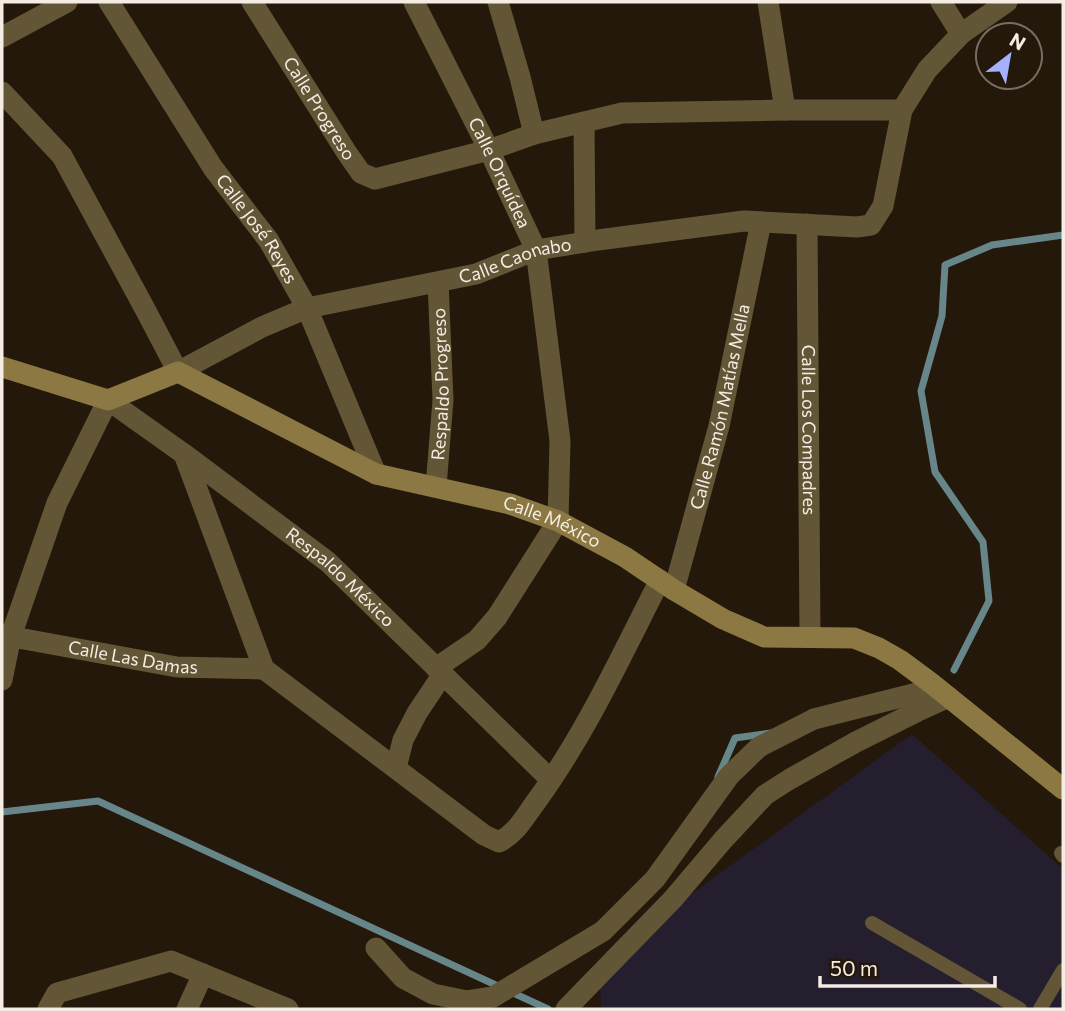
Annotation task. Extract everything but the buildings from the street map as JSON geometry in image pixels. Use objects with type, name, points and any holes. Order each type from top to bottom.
[{"type":"street","points":[[2,37],[67,2]]},
{"type":"street","name":"Calle José Reyes","points":[[109,2],[213,168],[269,241],[307,307],[376,474]]},
{"type":"street","name":"Calle Progreso","points":[[251,2],[347,153],[362,173],[375,178],[622,113],[902,110]]},
{"type":"street","name":"Calle Orquídea","points":[[414,2],[536,250],[560,441],[558,521]]},
{"type":"street","points":[[498,2],[534,134]]},
{"type":"street","points":[[768,2],[785,110]]},
{"type":"street","points":[[941,2],[961,34]]},
{"type":"street","points":[[902,110],[927,70],[961,34],[1007,2]]},
{"type":"street","points":[[2,92],[62,156],[178,372],[108,400],[2,367]]},
{"type":"street","name":"Calle Caonabo","points":[[178,372],[262,327],[307,307],[476,274],[536,250],[744,221],[857,227],[871,225],[883,206],[902,110]]},
{"type":"street","points":[[584,122],[585,242]]},
{"type":"street","name":"Calle Ramón Matías Mella","points":[[396,768],[484,835],[499,842],[512,835],[551,780],[667,585],[719,426],[761,222]]},
{"type":"street","name":"Calle Los Compadres","points":[[807,224],[810,636]]},
{"type":"street","name":"Respaldo Progreso","points":[[436,487],[443,400],[438,282]]},
{"type":"street","name":"Calle México","points":[[178,372],[376,474],[510,504],[558,521],[625,557],[723,619],[764,637],[854,638],[879,648],[900,660],[1063,789]]},
{"type":"street","points":[[2,680],[6,635],[57,503],[108,400]]},
{"type":"street","name":"Respaldo México","points":[[108,400],[184,453],[328,562],[551,780]]},
{"type":"street","points":[[184,453],[264,669],[396,768],[403,740],[440,671],[477,640],[497,617],[558,521]]},
{"type":"street","name":"Calle Las Damas","points":[[6,635],[177,667],[264,669]]},
{"type":"street","points":[[376,948],[403,978],[433,994],[467,1001],[493,997],[603,931],[655,879],[729,776],[759,747],[814,719],[939,690]]},
{"type":"street","points":[[566,1009],[673,899],[765,795],[918,711],[939,690]]},
{"type":"street","points":[[48,1009],[57,993],[171,961],[288,1009]]},
{"type":"street","points":[[187,1009],[203,974]]},
{"type":"lane","points":[[872,923],[1020,1009]]},
{"type":"lane","points":[[1040,1009],[1063,970]]},
{"type":"shaded area","points":[[912,734],[1063,869],[1063,1009],[601,1009],[599,961]]},
{"type":"waterway","points":[[954,670],[989,601],[983,542],[935,472],[921,391],[942,316],[945,265],[992,245],[1063,235]]},
{"type":"waterway","points":[[718,777],[735,738],[771,733]]},
{"type":"waterway","points":[[2,812],[98,801],[500,987]]},
{"type":"waterway","points":[[511,992],[548,1009]]}]
